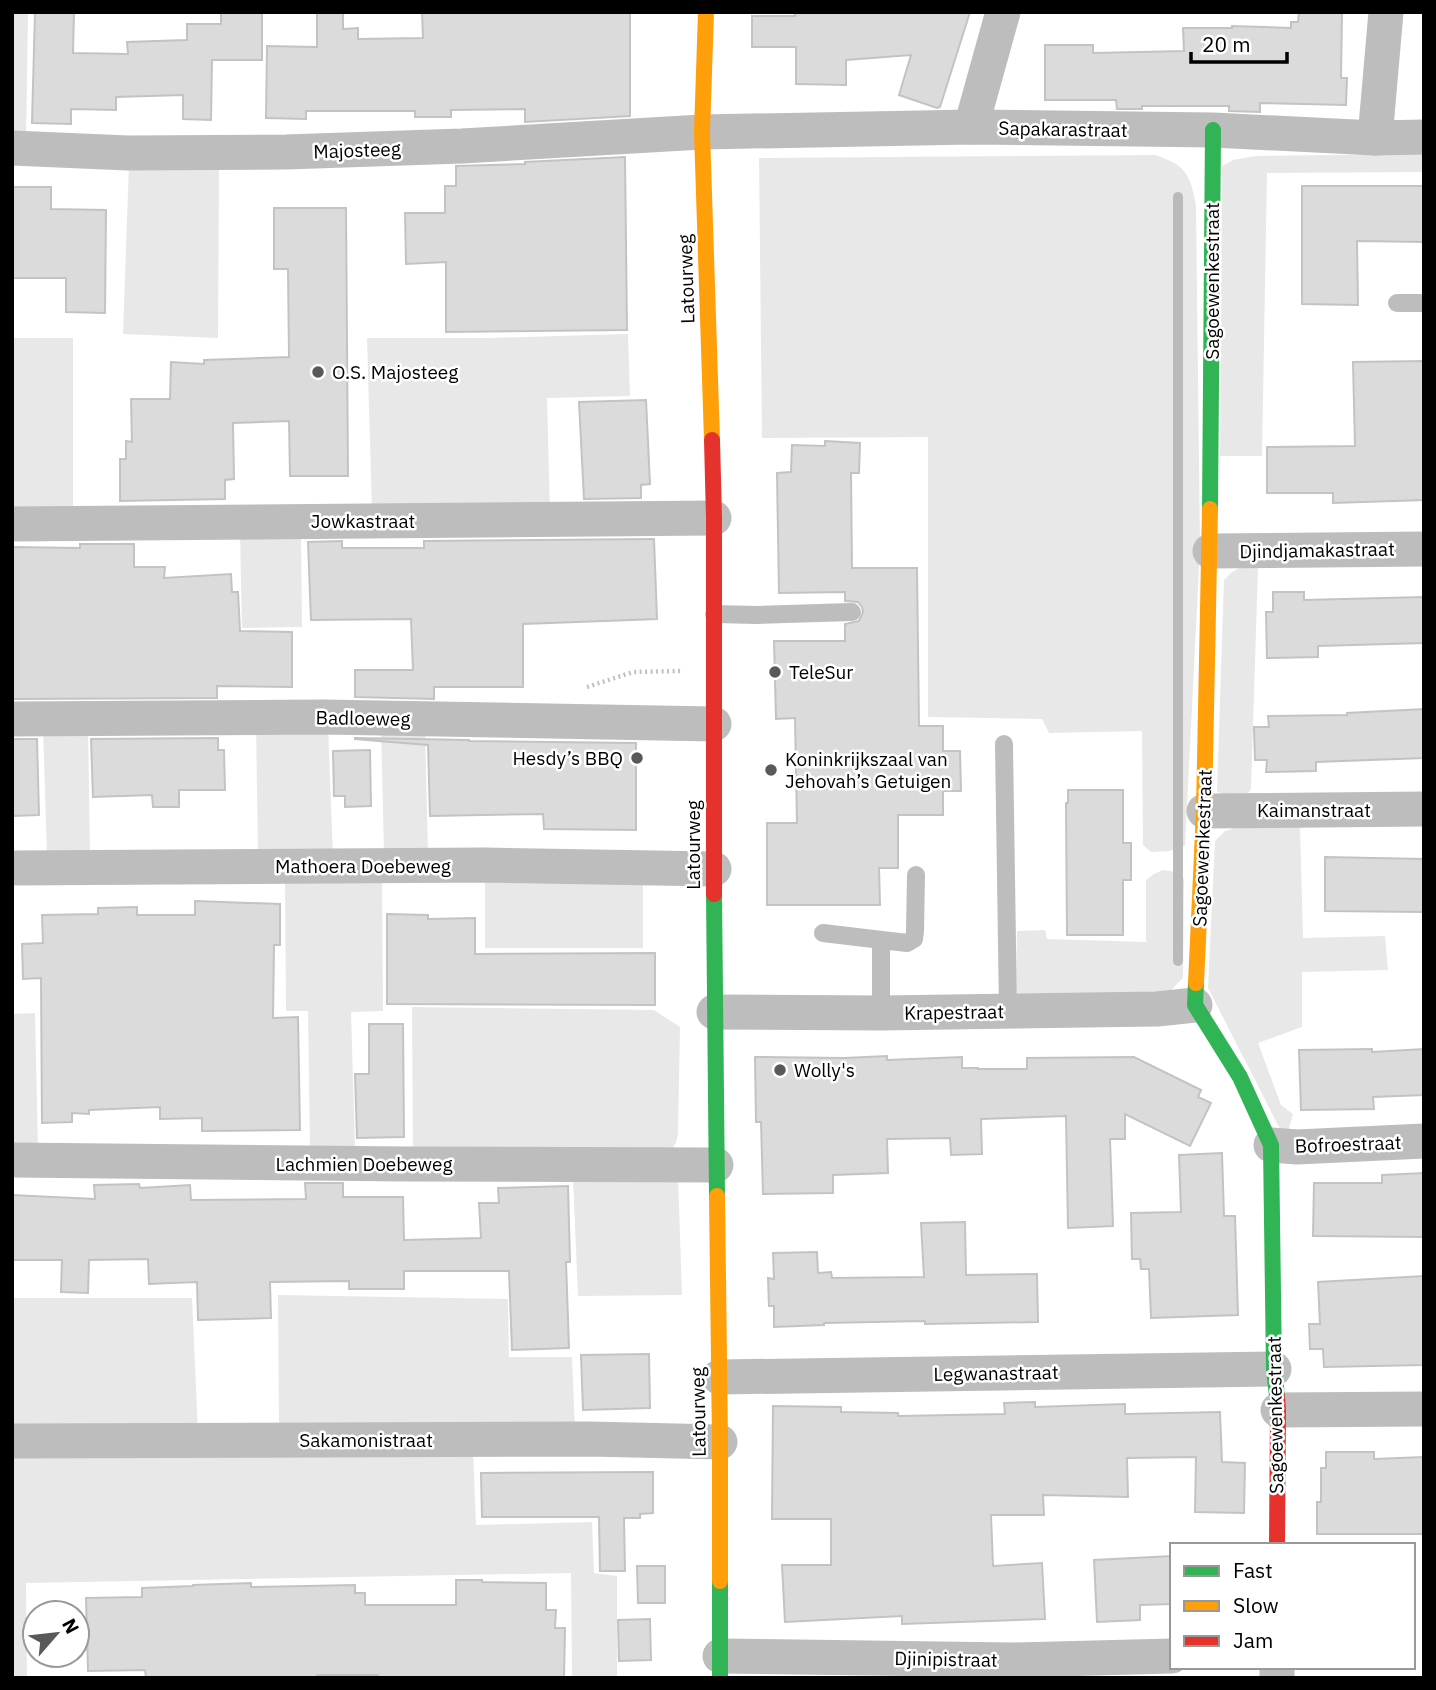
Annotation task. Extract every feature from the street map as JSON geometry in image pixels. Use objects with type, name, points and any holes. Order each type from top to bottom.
[{"type":"main road","name":"Latourweg","points":[[706,12],[702,132],[714,518],[714,1012],[720,1667]]},
{"type":"main road","name":"Sagoewenkestraat","points":[[1213,130],[1210,551],[1204,811],[1195,1005],[1240,1077],[1271,1145],[1274,1369],[1278,1410],[1277,1543]]},
{"type":"street","points":[[971,128],[1003,12]]},
{"type":"street","points":[[1376,138],[1386,12]]},
{"type":"street","name":"Sapakarastraat","points":[[702,132],[971,128],[1213,130],[1376,138],[1424,137]]},
{"type":"street","name":"Majosteeg","points":[[12,148],[128,153],[286,152],[461,146],[702,132]]},
{"type":"street","name":"Jowkastraat","points":[[12,524],[714,518]]},
{"type":"street","name":"Djindjamakastraat","points":[[1210,551],[1424,549]]},
{"type":"street","name":"Badloeweg","points":[[12,719],[324,717],[714,724]]},
{"type":"street","name":"Kaimanstraat","points":[[1204,811],[1424,809]]},
{"type":"street","name":"Mathoera Doebeweg","points":[[12,868],[484,865],[714,869]]},
{"type":"street","name":"Krapestraat","points":[[714,1012],[881,1013],[1157,1009],[1195,1005]]},
{"type":"street","name":"Bofroestraat","points":[[1271,1145],[1297,1147],[1424,1141]]},
{"type":"street","name":"Lachmien Doebeweg","points":[[12,1160],[716,1165]]},
{"type":"street","name":"Legwanastraat","points":[[719,1377],[1274,1369]]},
{"type":"street","points":[[1278,1410],[1424,1409]]},
{"type":"street","name":"Sakamonistraat","points":[[12,1441],[589,1439],[720,1442]]},
{"type":"street","name":"Djinipistraat","points":[[720,1667],[1012,1669],[1170,1656]]},
{"type":"lane","points":[[1397,303],[1424,303]]},
{"type":"lane","points":[[714,614],[852,612]]},
{"type":"lane","points":[[1004,744],[1008,1011]]},
{"type":"lane","points":[[823,933],[907,943],[914,939],[916,875]]},
{"type":"lane","points":[[881,941],[881,1013]]},
{"type":"path","points":[[580,689],[633,672],[714,670]]},
{"type":"shaded area","points":[[12,12],[28,12],[26,140],[12,139]]},
{"type":"shaded area","points":[[1424,154],[1424,172],[1267,173],[1262,456],[1220,456],[1222,166],[1233,160],[1256,156]]},
{"type":"shaded area","points":[[1155,155],[1174,163],[1185,172],[1196,205],[1200,548],[1185,846],[1169,851],[1151,852],[1143,845],[1142,731],[1049,733],[1042,719],[928,717],[928,437],[762,438],[759,158]]},
{"type":"shaded area","points":[[129,163],[219,166],[218,338],[123,334]]},
{"type":"shaded area","points":[[628,334],[630,396],[547,398],[550,512],[372,511],[367,338]]},
{"type":"shaded area","points":[[12,338],[73,338],[73,512],[12,511]]},
{"type":"shaded area","points":[[301,530],[302,627],[242,628],[240,531]]},
{"type":"shaded area","points":[[1241,567],[1258,567],[1251,789],[1243,801],[1217,792],[1224,580]]},
{"type":"shaded area","points":[[256,724],[328,725],[333,857],[258,856]]},
{"type":"shaded area","points":[[88,725],[90,855],[47,855],[43,726]]},
{"type":"shaded area","points":[[381,726],[425,727],[428,855],[384,854]]},
{"type":"shaded area","points":[[1300,826],[1303,938],[1385,936],[1388,970],[1302,972],[1302,1027],[1258,1043],[1281,1105],[1293,1114],[1288,1132],[1281,1131],[1208,988],[1215,841],[1225,831],[1238,827]]},
{"type":"shaded area","points":[[1163,870],[1171,871],[1184,879],[1183,978],[1171,990],[1157,1000],[1021,1000],[1016,990],[1017,931],[1045,930],[1047,939],[1146,942],[1146,880]]},
{"type":"shaded area","points":[[285,877],[382,877],[383,1011],[351,1012],[355,1147],[310,1147],[308,1011],[286,1011]]},
{"type":"shaded area","points":[[485,878],[643,878],[643,948],[485,948]]},
{"type":"shaded area","points":[[412,1007],[654,1010],[680,1027],[676,1143],[671,1150],[413,1158]]},
{"type":"shaded area","points":[[35,1013],[38,1147],[12,1147],[12,1014]]},
{"type":"shaded area","points":[[573,1177],[678,1177],[682,1295],[578,1296]]},
{"type":"shaded area","points":[[278,1295],[508,1299],[509,1357],[572,1357],[575,1430],[279,1429]]},
{"type":"shaded area","points":[[12,1298],[192,1298],[198,1432],[12,1432]]},
{"type":"shaded area","points":[[473,1450],[476,1525],[592,1522],[594,1573],[617,1576],[617,1678],[572,1678],[571,1573],[26,1583],[26,1599],[21,1599],[21,1669],[27,1669],[27,1678],[12,1678],[12,1453]]},
{"type":"building","points":[[35,12],[74,12],[73,53],[128,54],[127,42],[187,40],[187,24],[221,24],[221,12],[262,12],[262,60],[212,60],[211,120],[183,119],[183,95],[116,97],[116,110],[71,109],[71,124],[32,123]]},
{"type":"building","points":[[317,12],[343,12],[343,29],[358,28],[358,39],[423,38],[422,12],[630,12],[630,116],[525,122],[525,109],[451,110],[451,117],[415,117],[415,111],[306,111],[306,119],[266,118],[267,46],[317,47]]},
{"type":"building","points":[[795,12],[970,12],[940,107],[937,108],[899,95],[911,55],[846,60],[846,85],[796,84],[796,47],[752,47],[752,16],[795,16]]},
{"type":"building","points":[[1299,12],[1342,12],[1341,78],[1347,78],[1346,105],[1260,103],[1260,112],[1229,111],[1229,106],[1142,106],[1142,109],[1117,109],[1116,100],[1045,100],[1045,45],[1093,45],[1093,53],[1184,51],[1183,28],[1291,28],[1291,22],[1298,22]]},
{"type":"building","points":[[625,157],[627,330],[446,332],[446,262],[406,264],[405,213],[445,213],[445,186],[456,186],[456,166]]},
{"type":"building","points":[[1302,186],[1424,186],[1424,242],[1357,241],[1358,305],[1302,304]]},
{"type":"building","points":[[12,187],[51,187],[51,209],[106,210],[105,313],[66,312],[66,278],[12,278]]},
{"type":"building","points":[[274,208],[346,208],[348,476],[290,476],[289,421],[233,423],[234,479],[225,480],[225,499],[120,501],[120,459],[126,459],[126,441],[132,442],[131,399],[170,399],[171,362],[204,364],[204,360],[289,357],[288,269],[274,269]]},
{"type":"building","points":[[1424,361],[1424,500],[1333,503],[1333,493],[1267,493],[1267,447],[1355,446],[1353,362]]},
{"type":"building","points":[[646,400],[650,484],[641,485],[641,498],[584,499],[579,402]]},
{"type":"building","points":[[825,441],[860,443],[859,473],[851,473],[852,568],[917,568],[919,726],[943,726],[943,751],[960,751],[961,791],[943,791],[943,815],[898,815],[898,868],[879,868],[880,905],[767,905],[767,823],[797,823],[795,718],[776,719],[774,641],[845,641],[845,624],[859,621],[863,612],[858,602],[845,601],[845,592],[779,593],[777,473],[791,472],[792,445],[825,446]]},
{"type":"building","points":[[654,539],[657,619],[523,624],[523,687],[434,687],[434,699],[355,697],[355,670],[413,670],[411,619],[311,620],[308,542],[342,541],[342,548],[424,548],[424,541]]},
{"type":"building","points":[[80,544],[134,544],[134,567],[165,567],[164,578],[231,574],[232,592],[238,592],[240,631],[292,632],[292,687],[217,686],[217,698],[12,699],[12,547],[80,548]]},
{"type":"building","points":[[1273,592],[1304,592],[1304,600],[1424,597],[1424,643],[1318,646],[1318,657],[1267,658],[1266,612],[1273,612]]},
{"type":"building","points":[[1424,709],[1424,758],[1316,762],[1316,771],[1266,772],[1267,760],[1255,760],[1254,727],[1269,727],[1268,716],[1347,715]]},
{"type":"building","points":[[218,738],[218,750],[224,750],[225,790],[179,790],[179,807],[153,807],[152,795],[93,797],[91,739]]},
{"type":"building","points":[[355,738],[636,743],[636,830],[544,829],[543,814],[430,816],[428,745]]},
{"type":"building","points":[[12,739],[37,739],[39,815],[12,816]]},
{"type":"building","points":[[370,750],[371,806],[345,807],[345,796],[334,796],[333,751]]},
{"type":"building","points":[[1068,790],[1123,790],[1123,843],[1131,843],[1131,880],[1123,880],[1123,935],[1067,935]]},
{"type":"building","points":[[1325,857],[1424,859],[1424,912],[1325,911]]},
{"type":"building","points":[[195,901],[280,904],[280,945],[274,945],[273,1018],[298,1017],[300,1130],[202,1131],[202,1118],[160,1119],[160,1107],[89,1110],[89,1114],[72,1113],[72,1122],[42,1123],[41,978],[23,979],[22,944],[43,943],[42,915],[98,914],[98,908],[137,907],[137,915],[195,915]]},
{"type":"building","points":[[387,914],[428,915],[428,919],[475,918],[475,954],[655,953],[655,1005],[387,1004]]},
{"type":"building","points":[[369,1024],[403,1024],[404,1137],[357,1138],[355,1074],[369,1074]]},
{"type":"building","points":[[1372,1049],[1372,1052],[1424,1049],[1424,1095],[1373,1097],[1374,1109],[1301,1110],[1299,1050]]},
{"type":"building","points":[[887,1056],[887,1060],[962,1057],[962,1068],[978,1069],[1027,1069],[1027,1058],[1134,1057],[1201,1090],[1198,1097],[1211,1103],[1190,1146],[1125,1114],[1125,1139],[1110,1139],[1113,1226],[1068,1228],[1066,1116],[981,1119],[982,1154],[951,1155],[950,1138],[887,1139],[888,1173],[833,1175],[833,1193],[763,1194],[761,1122],[756,1122],[755,1057]]},
{"type":"building","points":[[1222,1153],[1224,1216],[1235,1216],[1238,1315],[1151,1318],[1149,1269],[1141,1269],[1140,1259],[1132,1259],[1131,1213],[1181,1212],[1179,1155]]},
{"type":"building","points":[[1424,1173],[1424,1237],[1313,1236],[1314,1183],[1382,1183],[1382,1175]]},
{"type":"building","points":[[305,1183],[343,1183],[343,1197],[403,1197],[404,1240],[481,1238],[479,1203],[499,1203],[498,1188],[568,1186],[570,1262],[566,1262],[569,1348],[512,1350],[509,1271],[404,1271],[404,1289],[349,1289],[349,1281],[270,1282],[271,1318],[198,1320],[197,1282],[149,1284],[148,1259],[89,1260],[88,1293],[61,1292],[62,1260],[12,1260],[12,1195],[95,1199],[94,1185],[139,1184],[140,1188],[190,1185],[191,1200],[306,1199]]},
{"type":"building","points":[[965,1222],[966,1275],[1037,1274],[1038,1322],[925,1324],[925,1321],[774,1327],[774,1306],[769,1306],[768,1278],[774,1279],[773,1253],[817,1252],[818,1273],[831,1272],[832,1278],[924,1277],[921,1223]]},
{"type":"building","points":[[1424,1276],[1424,1365],[1324,1367],[1323,1349],[1310,1349],[1309,1324],[1320,1324],[1318,1282]]},
{"type":"building","points":[[649,1354],[650,1408],[583,1410],[581,1355]]},
{"type":"building","points":[[1035,1402],[1035,1407],[1125,1404],[1125,1414],[1220,1412],[1222,1462],[1245,1463],[1244,1513],[1195,1512],[1196,1457],[1127,1458],[1128,1497],[1043,1495],[1044,1515],[991,1515],[993,1566],[1042,1563],[1045,1619],[902,1624],[902,1616],[785,1622],[782,1565],[831,1565],[831,1519],[772,1519],[773,1406],[841,1407],[841,1412],[898,1413],[898,1416],[1005,1414],[1004,1403]]},
{"type":"building","points":[[1326,1452],[1374,1452],[1374,1459],[1424,1457],[1424,1534],[1317,1534],[1317,1502],[1321,1502],[1321,1468],[1326,1468]]},
{"type":"building","points":[[653,1472],[653,1513],[640,1514],[640,1518],[624,1518],[625,1571],[600,1571],[599,1517],[482,1517],[481,1473]]},
{"type":"building","points":[[1170,1556],[1170,1604],[1140,1605],[1140,1620],[1097,1622],[1094,1560]]},
{"type":"building","points":[[637,1566],[665,1566],[665,1603],[638,1603]]},
{"type":"building","points":[[456,1580],[546,1583],[546,1610],[556,1610],[555,1628],[565,1628],[564,1678],[378,1678],[378,1675],[317,1675],[317,1678],[146,1678],[145,1670],[88,1671],[91,1669],[91,1599],[86,1598],[142,1597],[142,1588],[251,1583],[251,1587],[355,1585],[355,1593],[365,1593],[365,1605],[456,1605]]},
{"type":"building","points":[[650,1619],[651,1660],[619,1661],[618,1620]]},
{"type":"waterway","points":[[1178,197],[1178,961]]},
{"type":"traffic: fast","points":[[1210,509],[1213,130]]},
{"type":"traffic: fast","points":[[714,894],[717,1196]]},
{"type":"traffic: fast","points":[[1196,983],[1195,1005],[1240,1077],[1271,1145],[1274,1369],[1277,1396]]},
{"type":"traffic: fast","points":[[720,1581],[720,1678]]},
{"type":"traffic: slow","points":[[706,12],[702,132],[712,440]]},
{"type":"traffic: slow","points":[[1196,983],[1204,811],[1210,509]]},
{"type":"traffic: slow","points":[[717,1196],[720,1581]]},
{"type":"traffic: jam","points":[[712,440],[714,894]]},
{"type":"traffic: jam","points":[[1277,1396],[1277,1543]]},
{"type":"place","name":"O.S. Majosteeg","points":[[318,372]]},
{"type":"place","name":"TeleSur","points":[[775,672]]},
{"type":"place","name":"Hesdy’s BBQ","points":[[637,758]]},
{"type":"place","name":"Koninkrijkszaal van Jehovah’s Getuigen","points":[[771,770]]},
{"type":"place","name":"Wolly's","points":[[780,1070]]}]
